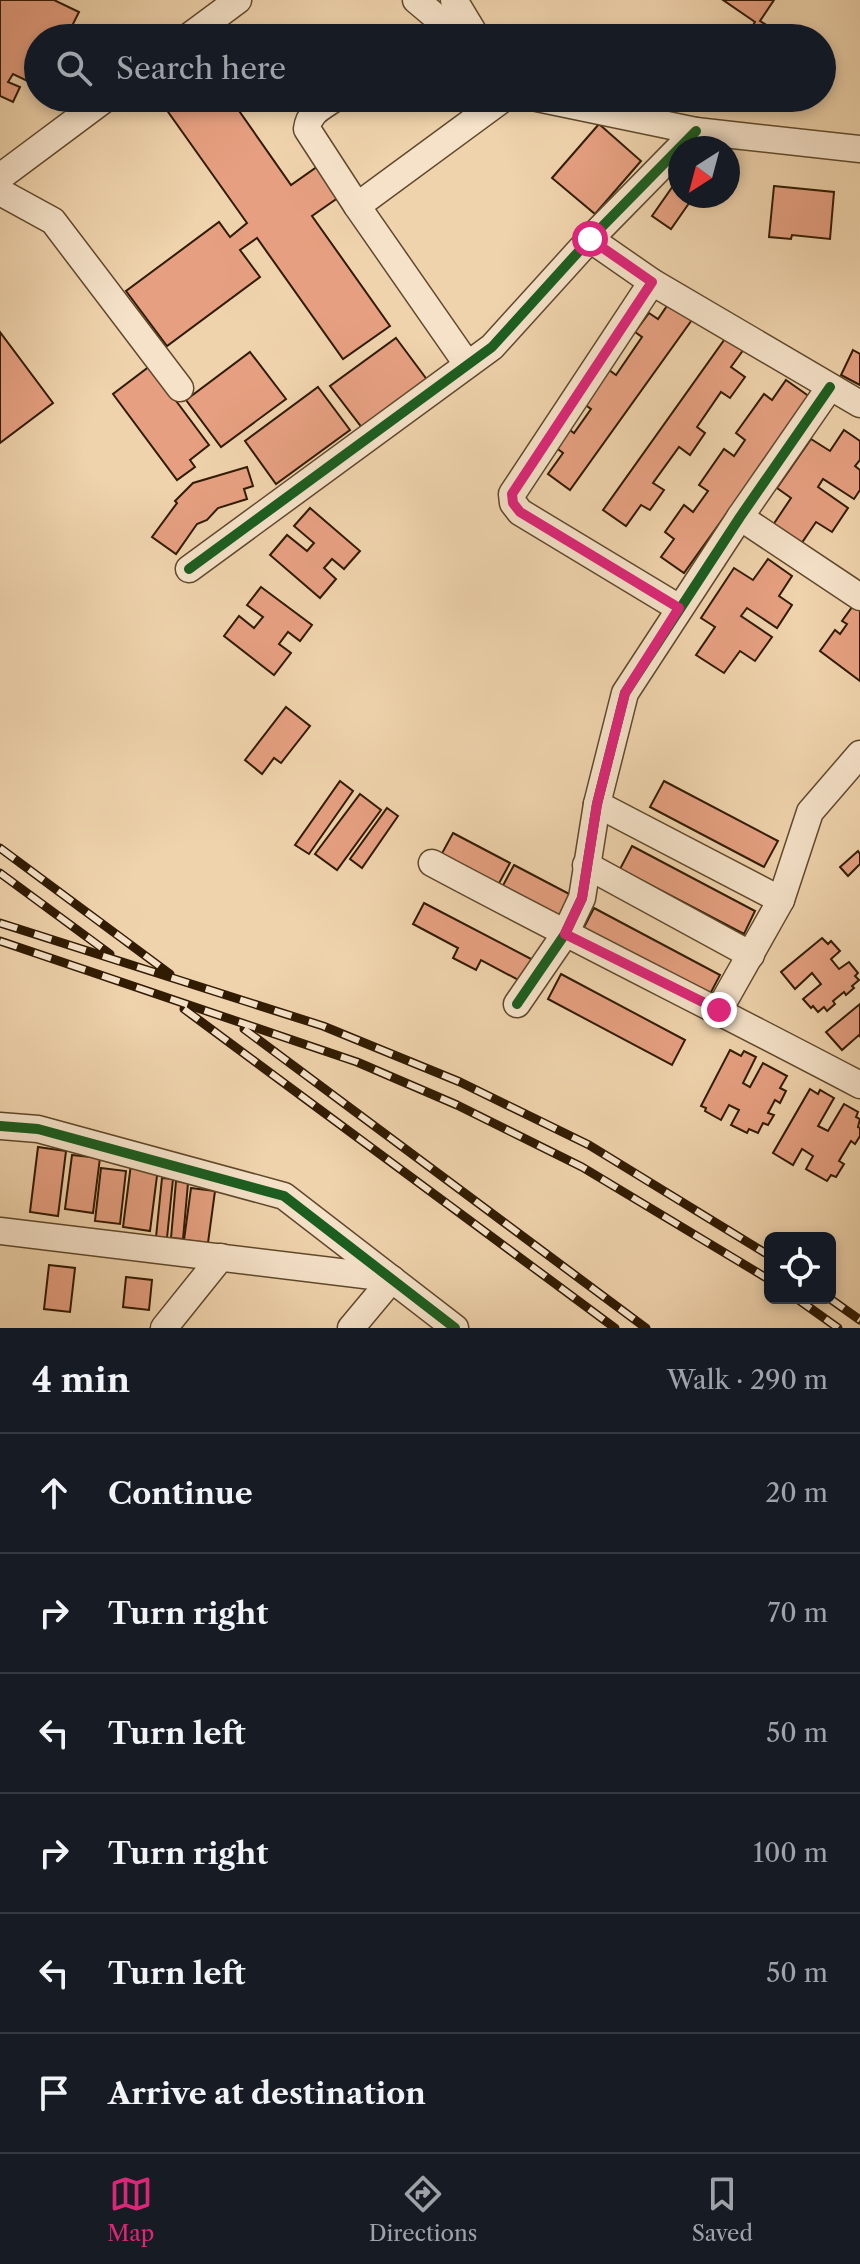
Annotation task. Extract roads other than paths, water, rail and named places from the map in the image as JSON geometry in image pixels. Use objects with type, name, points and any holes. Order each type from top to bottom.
[{"type":"street","points":[[206,24],[238,0]]},
{"type":"street","points":[[416,0],[436,24]]},
{"type":"street","points":[[454,0],[469,24]]},
{"type":"street","points":[[0,177],[87,112]]},
{"type":"street","points":[[314,112],[308,120],[307,129],[467,364]]},
{"type":"street","points":[[357,206],[485,112]]},
{"type":"street","points":[[604,112],[696,131],[860,149]]},
{"type":"street","points":[[189,569],[492,347],[590,239],[696,131]]},
{"type":"street","points":[[0,192],[53,221],[180,388]]},
{"type":"street","points":[[590,239],[652,282],[860,404]]},
{"type":"street","points":[[652,282],[512,494],[513,503],[520,512],[679,608]]},
{"type":"street","points":[[517,1004],[565,934],[582,898],[597,804],[625,693],[679,608],[830,387]]},
{"type":"street","points":[[740,517],[856,585]]},
{"type":"street","points":[[719,1010],[781,900],[810,812],[860,754]]},
{"type":"street","points":[[597,804],[781,900]]},
{"type":"street","points":[[432,863],[860,1085]]},
{"type":"street","points":[[586,865],[751,955]]},
{"type":"street","points":[[0,1126],[38,1129],[284,1196],[455,1328]]},
{"type":"street","points":[[0,1231],[392,1279]]},
{"type":"street","points":[[164,1328],[221,1257]]},
{"type":"street","points":[[351,1328],[392,1279]]},
{"type":"railway","points":[[0,848],[170,974]]},
{"type":"railway","points":[[0,873],[110,954]]},
{"type":"railway","points":[[0,923],[323,1026],[460,1082],[589,1145],[764,1252]]},
{"type":"railway","points":[[0,941],[357,1062],[457,1105],[582,1167],[764,1276]]},
{"type":"railway","points":[[184,1009],[615,1328]]},
{"type":"railway","points":[[244,1029],[646,1328]]},
{"type":"railway","points":[[836,1303],[860,1320]]},
{"type":"railway","points":[[804,1304],[838,1328]]}]
